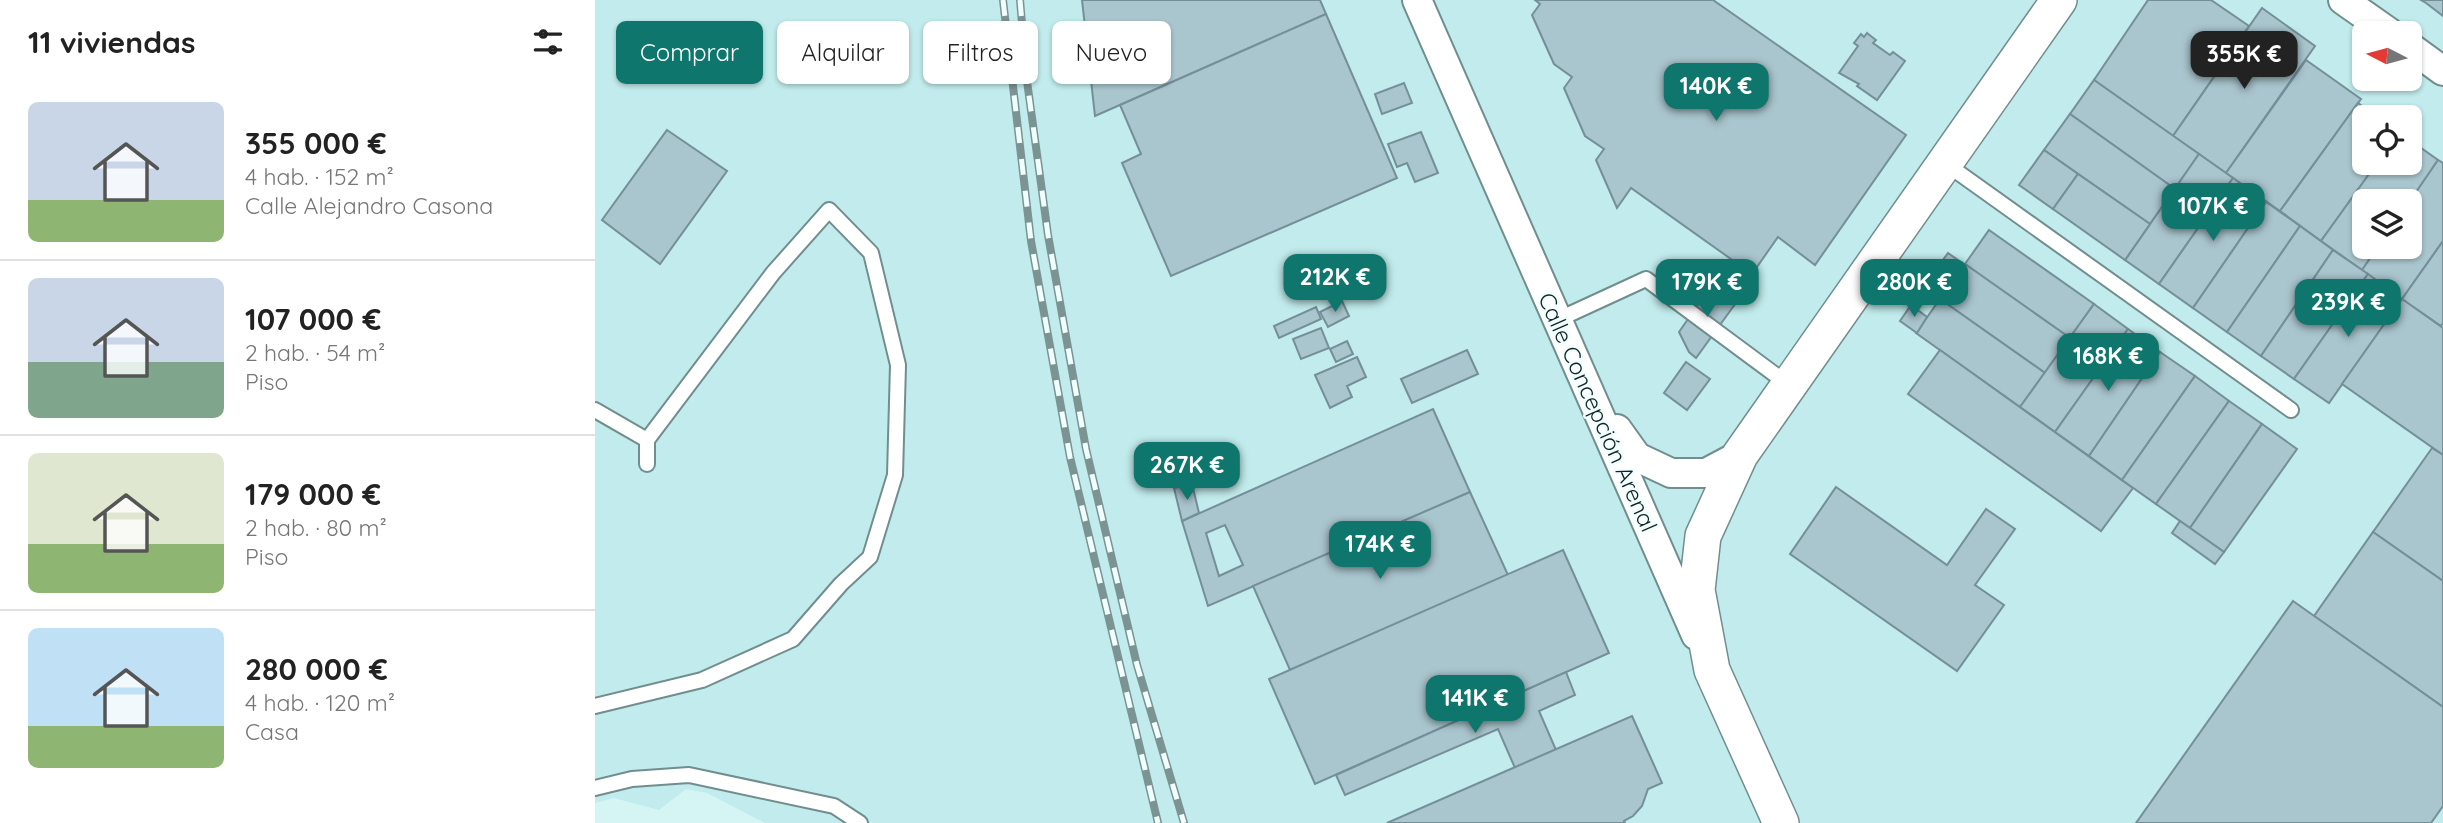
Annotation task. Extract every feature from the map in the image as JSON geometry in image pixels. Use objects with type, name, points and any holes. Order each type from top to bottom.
[{"type":"street","name":"Calle Concepción Arenal","points":[[1417,0],[1781,823]]},
{"type":"street","points":[[1712,670],[1697,590],[1703,536],[1740,455],[2059,0]]},
{"type":"street","points":[[2343,0],[2373,21]]},
{"type":"street","points":[[2422,56],[2443,71]]},
{"type":"street","points":[[1585,384],[1637,457],[1671,473],[1706,473],[1740,455]]},
{"type":"lane","points":[[1944,162],[2291,410]]},
{"type":"lane","points":[[595,706],[702,680],[793,639],[841,584],[870,557],[895,475],[898,365],[871,253],[829,210],[772,273],[647,440],[647,464]]},
{"type":"lane","points":[[1557,320],[1646,279],[1789,385]]},
{"type":"lane","points":[[595,410],[647,440]]},
{"type":"lane","points":[[595,788],[632,779],[689,775],[834,806],[860,823]]},
{"type":"shaded area","points":[[595,0],[2443,0],[2443,823],[765,823],[707,793],[686,789],[659,810],[614,798],[595,803]]},
{"type":"building","points":[[1082,0],[1320,0],[1326,14],[1171,82],[1171,21],[1084,21]]},
{"type":"building","points":[[1535,0],[1713,0],[1906,135],[1815,265],[1778,237],[1752,274],[1631,188],[1617,208],[1596,160],[1604,149],[1585,136],[1564,88],[1572,77],[1554,64],[1532,15],[1540,4]]},
{"type":"building","points":[[2148,0],[2211,0],[2249,26],[2173,136],[2094,80]]},
{"type":"building","points":[[2421,0],[2443,0],[2443,16],[2426,3]]},
{"type":"building","points":[[2262,8],[2315,46],[2226,173],[2173,136]]},
{"type":"building","points":[[1326,14],[1397,178],[1171,276],[1122,163],[1141,154],[1120,105]]},
{"type":"building","points":[[1867,33],[1876,40],[1873,43],[1890,55],[1893,52],[1905,61],[1877,100],[1857,86],[1859,84],[1839,73],[1858,46],[1854,43],[1861,34],[1864,37]]},
{"type":"building","points":[[2306,60],[2361,99],[2357,105],[2352,105],[2352,111],[2280,211],[2226,173]]},
{"type":"building","points":[[2094,80],[2199,154],[2175,189],[2070,114]]},
{"type":"building","points":[[1404,83],[1412,103],[1382,114],[1375,94]]},
{"type":"building","points":[[1091,84],[1167,84],[1095,116]]},
{"type":"building","points":[[2352,111],[2352,175],[2368,175],[2358,189],[2352,189],[2352,198],[2321,241],[2280,211]]},
{"type":"building","points":[[2070,114],[2175,189],[2150,224],[2044,150]]},
{"type":"building","points":[[667,130],[727,171],[660,264],[602,220]]},
{"type":"building","points":[[1421,132],[1438,173],[1415,182],[1407,163],[1397,167],[1388,144]]},
{"type":"building","points":[[2422,149],[2438,160],[2418,189],[2358,189],[2368,175],[2422,175]]},
{"type":"building","points":[[2044,150],[2078,174],[2053,209],[2019,185]]},
{"type":"building","points":[[2199,154],[2233,178],[2159,284],[2125,260]]},
{"type":"building","points":[[2438,160],[2443,163],[2443,241],[2402,299],[2362,270],[2370,259],[2422,259],[2422,189],[2418,189]]},
{"type":"building","points":[[2078,174],[2150,224],[2125,260],[2053,209]]},
{"type":"building","points":[[2233,178],[2266,202],[2193,308],[2159,284]]},
{"type":"building","points":[[2352,198],[2352,259],[2370,259],[2362,270],[2321,241]]},
{"type":"building","points":[[2266,202],[2300,226],[2227,332],[2193,308]]},
{"type":"building","points":[[2300,226],[2333,250],[2261,356],[2227,332]]},
{"type":"building","points":[[1989,230],[2094,304],[2070,338],[1965,264]]},
{"type":"building","points":[[2443,241],[2443,323],[2441,326],[2402,299]]},
{"type":"building","points":[[2333,250],[2368,274],[2294,379],[2261,356]]},
{"type":"building","points":[[1948,253],[1965,265],[1953,280],[1937,268]]},
{"type":"building","points":[[1965,264],[2070,338],[2045,373],[1940,299]]},
{"type":"building","points":[[1719,269],[1746,288],[1737,302],[1710,283]]},
{"type":"building","points":[[2368,274],[2402,299],[2329,403],[2294,379]]},
{"type":"building","points":[[1713,283],[1738,300],[1696,358],[1689,352],[1679,332]]},
{"type":"building","points":[[1940,299],[2045,373],[2020,407],[1916,333]]},
{"type":"building","points":[[2402,299],[2443,328],[2443,455],[2342,384]]},
{"type":"building","points":[[1342,301],[1349,316],[1328,327],[1320,312]]},
{"type":"building","points":[[2094,304],[2128,329],[2055,432],[2020,407]]},
{"type":"building","points":[[1911,305],[1927,317],[1917,333],[1900,321]]},
{"type":"building","points":[[1316,307],[1321,319],[1279,338],[1274,326]]},
{"type":"building","points":[[1321,328],[1329,348],[1301,359],[1293,339]]},
{"type":"building","points":[[2128,329],[2160,352],[2089,456],[2055,432]]},
{"type":"building","points":[[1347,341],[1353,354],[1336,362],[1330,349]]},
{"type":"building","points":[[1467,350],[1478,374],[1412,403],[1401,379]]},
{"type":"building","points":[[1940,350],[2133,488],[2101,531],[1908,394]]},
{"type":"building","points":[[2160,352],[2195,376],[2122,480],[2089,456]]},
{"type":"building","points":[[1357,357],[1366,377],[1347,386],[1352,397],[1330,408],[1315,375]]},
{"type":"building","points":[[1686,362],[1710,379],[1687,410],[1664,393]]},
{"type":"building","points":[[2195,376],[2229,401],[2156,504],[2122,480]]},
{"type":"building","points":[[2229,401],[2262,424],[2190,528],[2156,504]]},
{"type":"building","points":[[1433,409],[1470,492],[1208,606],[1182,521]],"holes":[[[1225,525],[1243,565],[1219,576],[1206,533]]]},
{"type":"building","points":[[2262,424],[2297,449],[2224,552],[2190,528]]},
{"type":"building","points":[[2432,448],[2443,455],[2443,581],[2373,532]]},
{"type":"building","points":[[1192,484],[1199,513],[1182,521],[1174,488]]},
{"type":"building","points":[[1836,487],[1947,565],[1986,509],[2015,529],[1975,585],[2004,605],[1957,671],[1790,554]]},
{"type":"building","points":[[1470,492],[1508,575],[1290,670],[1253,586]]},
{"type":"building","points":[[2180,521],[2224,552],[2215,564],[2172,533]]},
{"type":"building","points":[[2373,532],[2443,581],[2443,707],[2314,616]]},
{"type":"building","points":[[1563,550],[1609,653],[1315,784],[1269,679]]},
{"type":"building","points":[[2293,601],[2443,707],[2443,806],[2431,823],[2136,823]]},
{"type":"building","points":[[1566,672],[1575,695],[1539,711],[1556,750],[1515,768],[1498,729],[1345,795],[1336,775]]},
{"type":"building","points":[[1632,716],[1662,783],[1648,789],[1642,806],[1624,821],[1625,823],[1387,823]]},
{"type":"railway","points":[[1003,0],[1031,241],[1070,457],[1158,823]]},
{"type":"railway","points":[[1020,0],[1027,81],[1048,235],[1086,449],[1137,665],[1184,823]]}]
